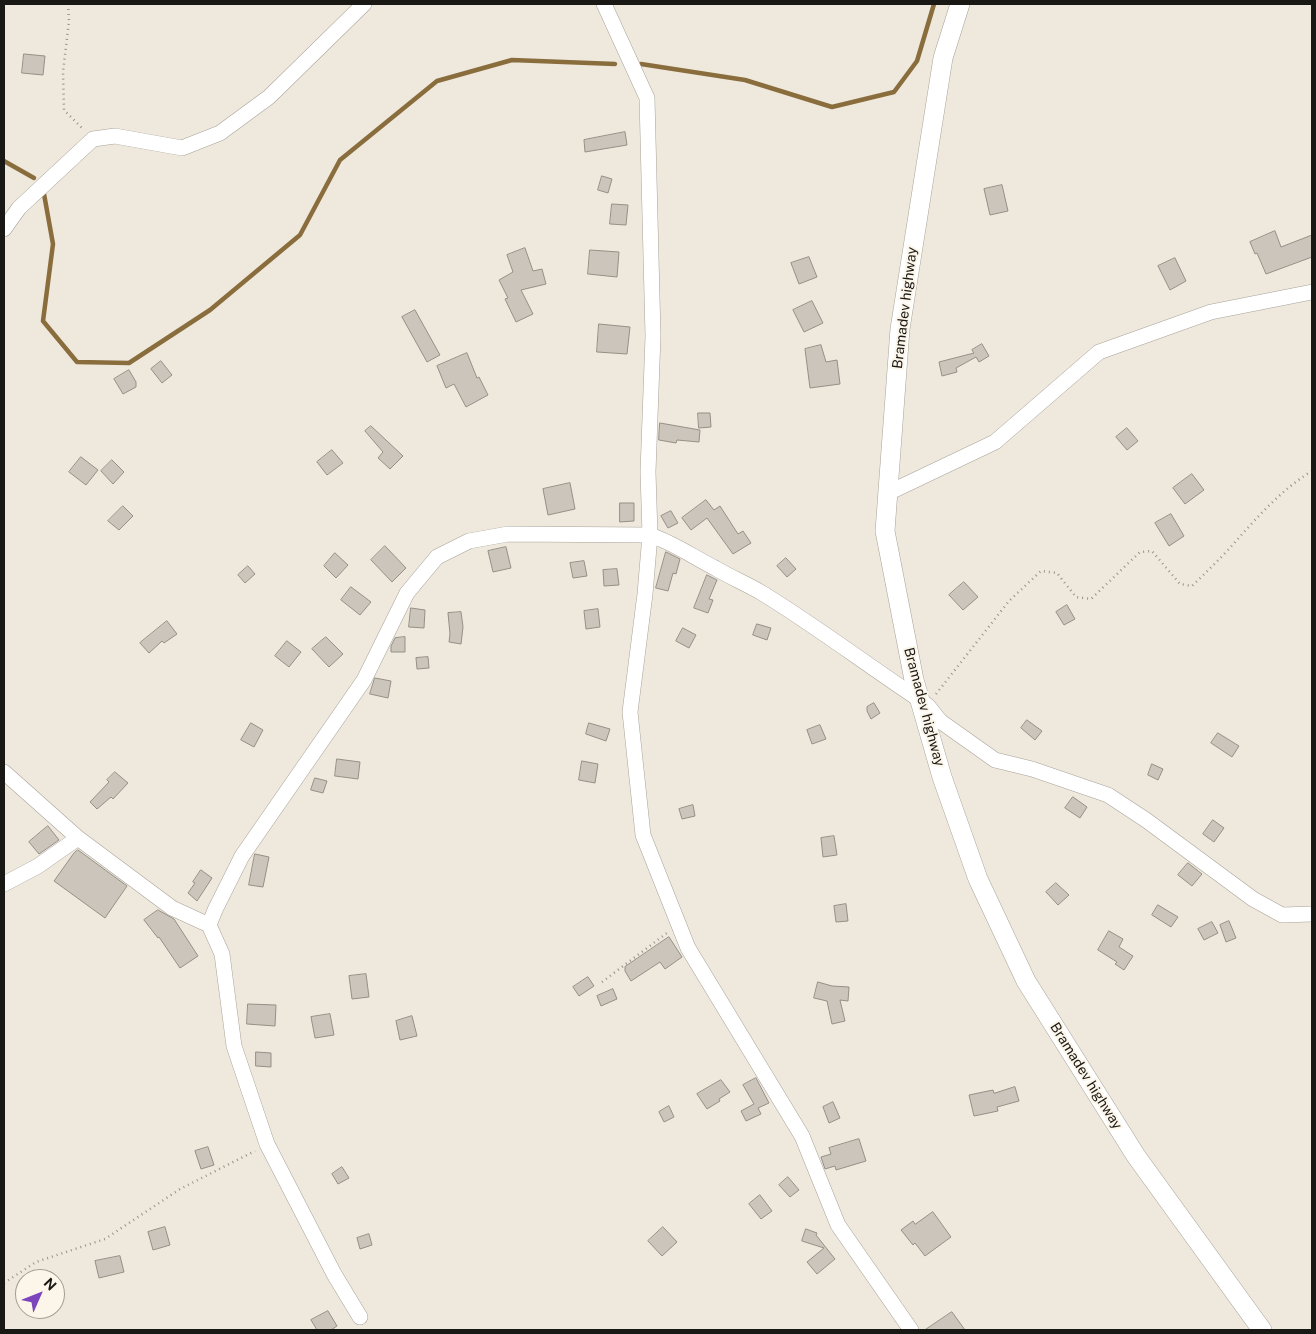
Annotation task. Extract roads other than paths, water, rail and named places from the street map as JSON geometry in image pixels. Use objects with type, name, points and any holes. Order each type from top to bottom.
[{"type":"street","points":[[4,229],[19,208],[93,139],[115,136],[182,148],[220,133],[269,97],[364,4]]},
{"type":"street","points":[[604,4],[647,98],[653,336],[648,472],[650,535],[645,594],[630,712],[643,835],[688,948],[802,1136],[838,1224],[911,1330]]},
{"type":"street","name":"Bramadev highway","points":[[960,4],[943,58],[900,329],[885,531],[914,680],[924,703],[942,777],[978,879],[1026,981],[1136,1156],[1262,1330]]},
{"type":"street","points":[[888,493],[995,442],[1099,352],[1212,312],[1312,292]]},
{"type":"street","points":[[209,925],[242,856],[364,680],[407,593],[437,557],[469,541],[508,534],[650,535],[667,541],[761,592],[924,703],[940,721],[996,760],[1032,769],[1108,795],[1146,820],[1253,899],[1282,915],[1312,914]]},
{"type":"street","points":[[4,772],[78,838],[172,908],[209,925],[222,954],[234,1046],[267,1144],[334,1274],[360,1317]]},
{"type":"street","points":[[4,884],[38,866],[78,838]]},
{"type":"waterway","points":[[641,64],[745,80],[832,107],[894,92],[917,61],[934,4]]},
{"type":"waterway","points":[[44,194],[53,244],[43,321],[77,362],[129,363],[210,310],[300,235],[340,160],[437,81],[512,60],[615,64]]},
{"type":"waterway","points":[[4,161],[34,178]]}]
